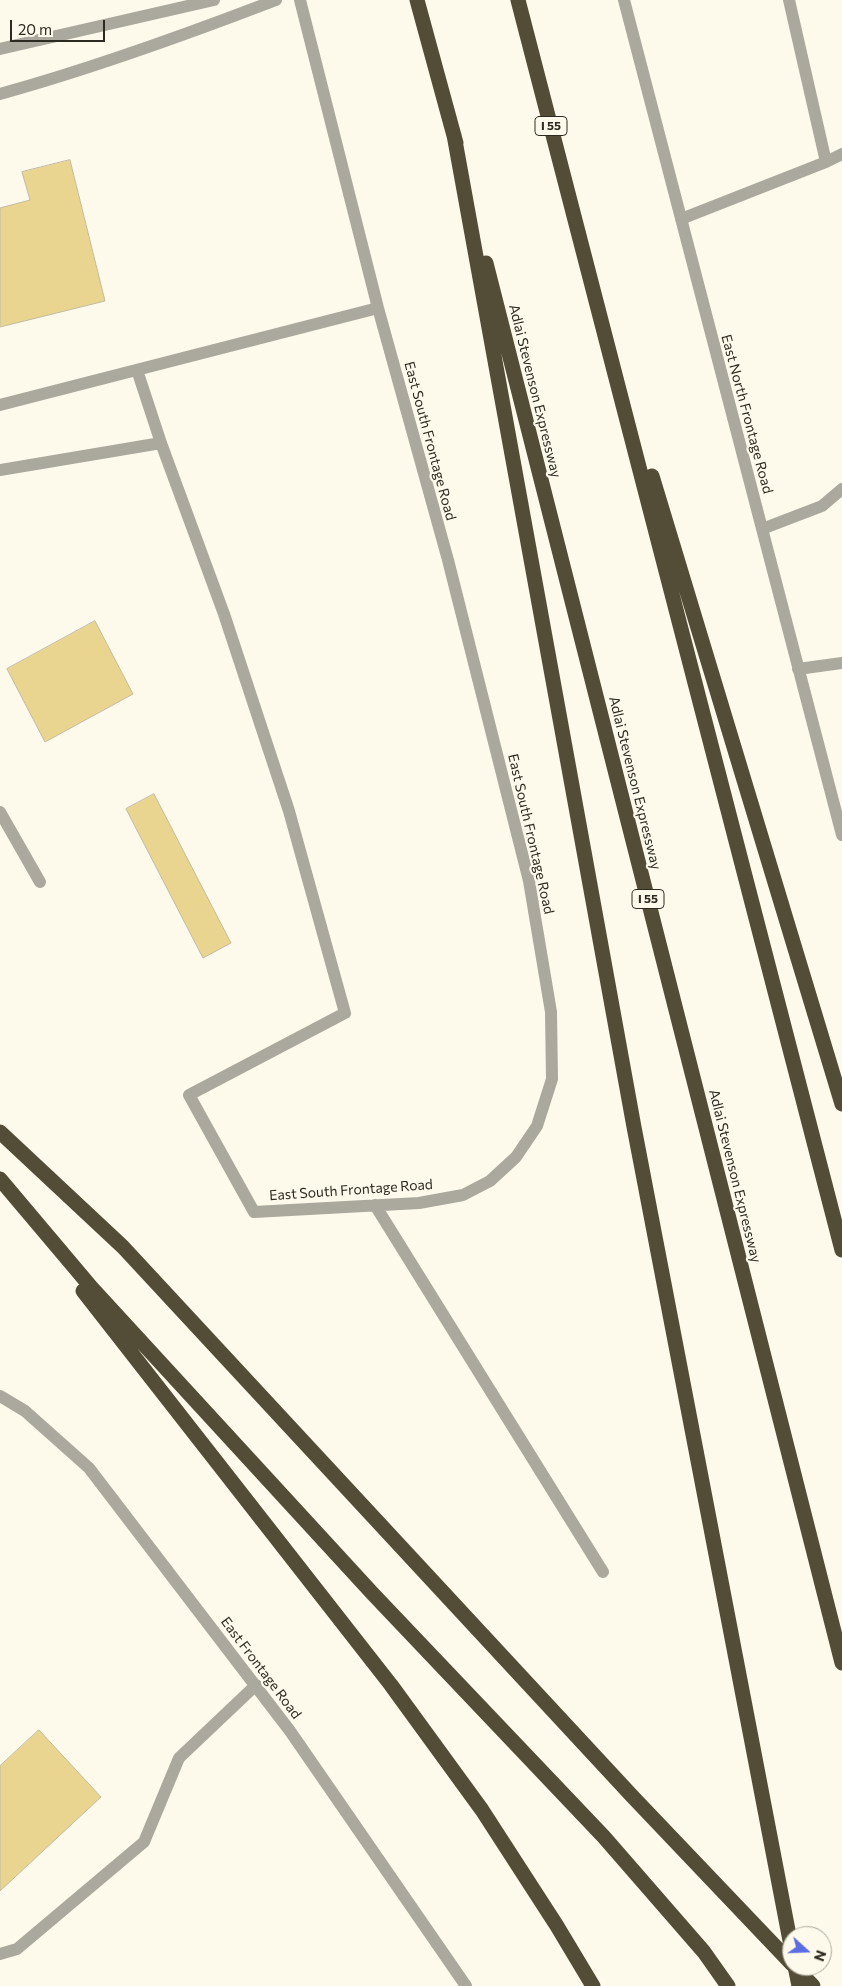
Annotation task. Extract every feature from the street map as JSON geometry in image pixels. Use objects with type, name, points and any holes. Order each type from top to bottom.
[{"type":"highway","name":"Adlai Stevenson Expressway","points":[[417,0],[454,136],[842,1663]]},
{"type":"highway","name":"I 55","points":[[518,0],[842,1250]]},
{"type":"highway","points":[[454,136],[634,1127],[787,1926]]},
{"type":"highway","points":[[584,253],[842,1104]]},
{"type":"highway","points":[[0,1132],[122,1247],[632,1796],[782,1952]]},
{"type":"highway","points":[[0,1179],[91,1287],[359,1580],[604,1837],[704,1952],[728,1986]]},
{"type":"highway","points":[[0,1185],[402,1701],[482,1810],[557,1926],[593,1986]]},
{"type":"highway","points":[[804,1976],[813,1986]]},
{"type":"street","points":[[0,49],[214,0]]},
{"type":"street","points":[[0,94],[59,78],[276,0]]},
{"type":"street","name":"East South Frontage Road","points":[[160,443],[224,614],[286,801],[345,1013],[188,1095],[254,1212],[419,1203],[463,1195],[490,1182],[516,1157],[537,1126],[552,1079],[551,1012],[529,881],[448,560],[378,308],[300,0]]},
{"type":"street","name":"East North Frontage Road","points":[[624,0],[798,669],[837,795],[842,835]]},
{"type":"street","points":[[788,0],[826,162]]},
{"type":"street","points":[[681,220],[842,154]]},
{"type":"street","points":[[0,405],[378,308]]},
{"type":"street","points":[[0,470],[160,443],[137,370]]},
{"type":"street","points":[[762,529],[822,506],[842,489]]},
{"type":"street","points":[[798,669],[842,663]]},
{"type":"street","points":[[0,812],[40,882]]},
{"type":"street","points":[[375,1205],[603,1572]]},
{"type":"street","name":"East Frontage Road","points":[[0,1396],[25,1411],[89,1468],[290,1731],[466,1986]]},
{"type":"street","points":[[0,1954],[17,1949],[144,1842],[179,1758],[256,1685]]},
{"type":"building","points":[[70,160],[105,301],[0,327],[0,208],[30,200],[22,172]]},
{"type":"building","points":[[95,621],[133,694],[45,742],[7,669]]},
{"type":"building","points":[[154,794],[231,943],[203,958],[126,809]]},
{"type":"building","points":[[39,1730],[101,1797],[0,1891],[0,1766]]}]
